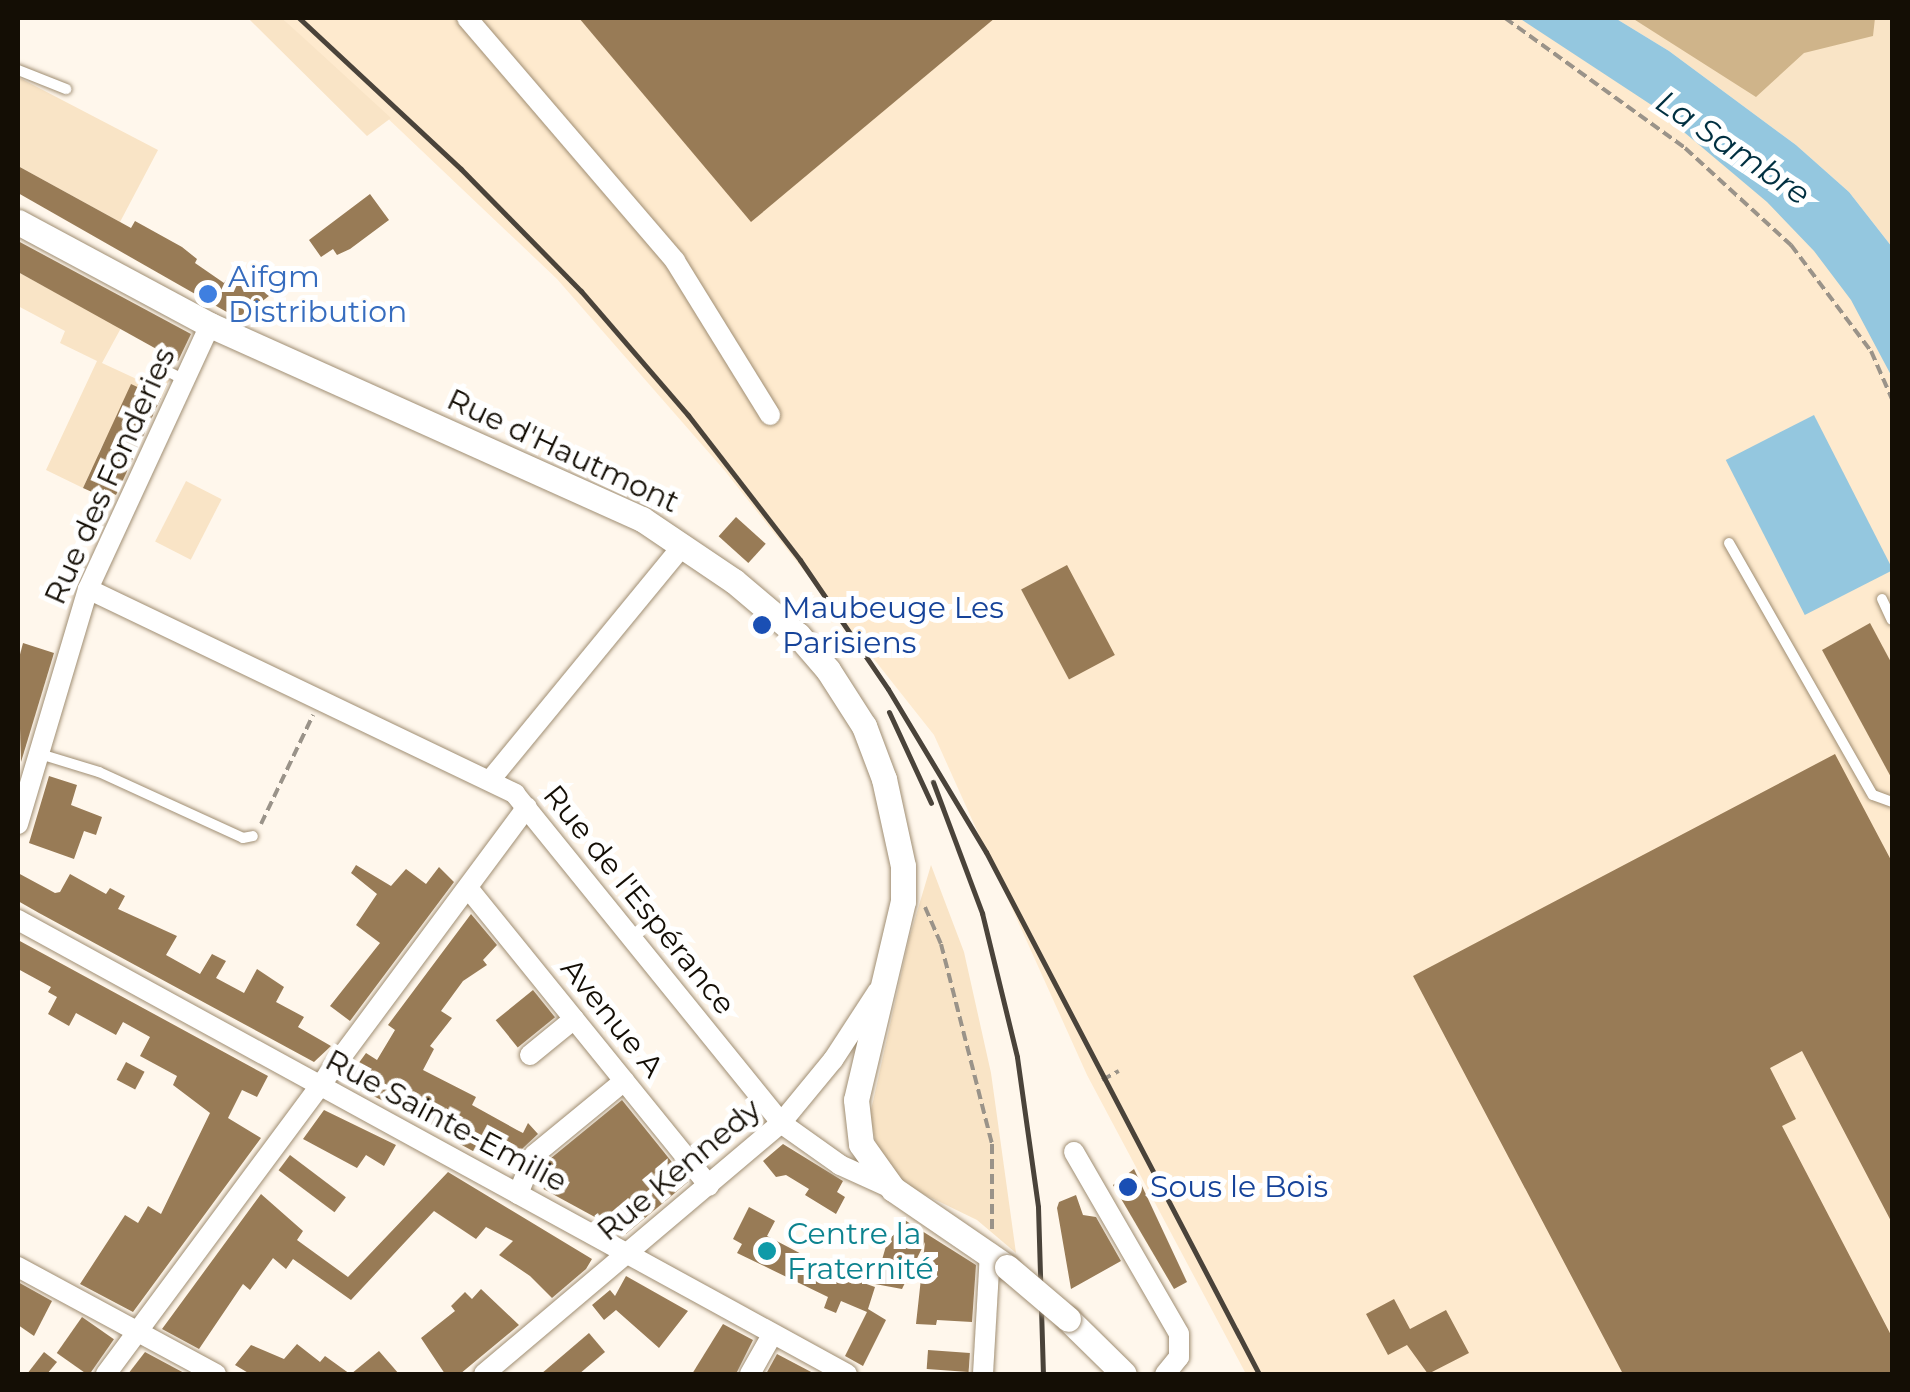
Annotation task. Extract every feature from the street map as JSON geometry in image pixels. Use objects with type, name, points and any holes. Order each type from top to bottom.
[{"type":"street","points":[[467,18],[674,261],[770,415]]},
{"type":"street","name":"Rue d'Hautmont","points":[[18,222],[210,325],[613,504],[683,545],[771,610],[814,652],[841,689],[880,766],[900,842],[905,883],[856,1100],[856,1123],[869,1159],[893,1190],[999,1260],[1124,1374]]},
{"type":"street","name":"Rue des Fonderies","points":[[18,824],[88,589],[210,325]]},
{"type":"street","points":[[491,779],[683,545]]},
{"type":"street","name":"Rue de l'Espérance","points":[[88,589],[491,779],[527,808],[782,1123],[840,1165],[893,1190]]},
{"type":"street","points":[[106,1374],[527,808]]},
{"type":"street","name":"Avenue A","points":[[468,888],[710,1186]]},
{"type":"street","name":"Rue Sainte-Emilie","points":[[18,920],[846,1374]]},
{"type":"street","name":"Rue Kennedy","points":[[484,1374],[782,1123],[833,1060],[883,984]]},
{"type":"street","points":[[530,1056],[574,1020]]},
{"type":"street","points":[[518,1194],[534,1156],[624,1081]]},
{"type":"street","points":[[1074,1152],[1179,1334],[1178,1357],[1165,1374]]},
{"type":"street","points":[[983,1374],[999,1260]]},
{"type":"street","points":[[18,1267],[216,1374]]},
{"type":"street","points":[[750,1374],[772,1335]]},
{"type":"lane","points":[[18,70],[66,89]]},
{"type":"lane","points":[[161,368],[184,380]]},
{"type":"lane","points":[[1729,543],[1874,796],[1892,802]]},
{"type":"lane","points":[[1882,600],[1892,620]]},
{"type":"lane","points":[[39,754],[100,772],[243,838],[253,836]]},
{"type":"path","points":[[1504,18],[1685,148],[1790,244],[1871,351],[1892,399]]},
{"type":"path","points":[[253,836],[321,698]]},
{"type":"path","points":[[905,883],[921,898],[940,944],[992,1144],[999,1260]]},
{"type":"path","points":[[1102,1080],[1119,1071]]},
{"type":"shaded area","points":[[240,18],[282,18],[391,118],[367,136],[249,19]]},
{"type":"shaded area","points":[[282,18],[1615,18],[1892,247],[1892,1374],[1246,1374],[1087,1075],[934,735],[725,471],[557,279]]},
{"type":"shaded area","points":[[1615,18],[1892,18],[1892,247],[1849,192],[1796,145],[1669,51]]},
{"type":"shaded area","points":[[1632,18],[1875,18],[1873,36],[1804,53],[1756,97]]},
{"type":"shaded area","points":[[18,77],[158,150],[120,222],[18,166]]},
{"type":"shaded area","points":[[18,272],[121,328],[102,363],[156,388],[162,375],[170,379],[161,399],[131,385],[122,405],[152,418],[148,426],[118,412],[110,432],[139,445],[136,453],[106,439],[100,450],[97,459],[127,473],[122,482],[92,468],[83,488],[46,470],[97,361],[60,343],[65,331],[18,306]]},
{"type":"shaded area","points":[[186,481],[222,499],[191,560],[155,542]]},
{"type":"shaded area","points":[[931,865],[964,952],[991,1073],[1016,1253],[977,1220],[905,1185],[885,1163],[876,1143],[870,1115],[909,939]]},
{"type":"water","name":"La Sambre","points":[[1519,18],[1615,18],[1669,51],[1796,145],[1849,192],[1892,247],[1892,377],[1851,300],[1814,251],[1767,202],[1653,106]]},
{"type":"water","points":[[1814,415],[1892,571],[1805,615],[1726,460]]},
{"type":"building","points":[[579,18],[995,18],[751,222]]},
{"type":"building","points":[[18,166],[131,228],[135,221],[182,247],[197,259],[195,263],[224,283],[230,274],[247,287],[264,274],[278,289],[239,319],[18,193]]},
{"type":"building","points":[[370,194],[389,220],[350,249],[337,255],[333,249],[321,257],[309,240]]},
{"type":"building","points":[[18,241],[191,334],[178,361],[18,272]]},
{"type":"building","points":[[131,384],[161,398],[116,495],[104,489],[101,496],[83,488]]},
{"type":"building","points":[[736,517],[766,544],[748,563],[719,536]]},
{"type":"building","points":[[1067,565],[1115,655],[1069,679],[1021,589]]},
{"type":"building","points":[[1870,623],[1892,664],[1892,779],[1822,650]]},
{"type":"building","points":[[23,643],[54,653],[21,762],[18,662]]},
{"type":"building","points":[[1835,754],[1892,862],[1892,1223],[1802,1051],[1770,1068],[1796,1119],[1782,1126],[1892,1337],[1892,1374],[1623,1374],[1413,976]]},
{"type":"building","points":[[49,776],[77,785],[71,805],[102,817],[96,835],[84,831],[74,859],[29,843]]},
{"type":"building","points":[[356,865],[391,886],[406,869],[426,884],[439,867],[454,882],[350,1021],[330,1006],[380,943],[356,925],[377,894],[351,873]]},
{"type":"building","points":[[18,873],[55,893],[60,892],[70,874],[106,894],[110,888],[125,896],[118,909],[177,936],[166,955],[200,974],[212,954],[226,961],[216,978],[244,993],[257,969],[284,987],[276,1002],[304,1017],[298,1027],[331,1046],[314,1062],[39,913],[18,901]]},
{"type":"building","points":[[471,914],[497,945],[483,960],[487,965],[463,981],[441,1011],[452,1018],[430,1046],[434,1049],[423,1070],[476,1097],[472,1105],[523,1133],[528,1123],[538,1134],[522,1149],[512,1172],[458,1143],[460,1139],[345,1082],[366,1053],[377,1060],[395,1030],[388,1025]]},
{"type":"building","points":[[18,940],[268,1076],[257,1097],[242,1090],[228,1118],[261,1138],[133,1312],[80,1284],[125,1215],[138,1223],[148,1206],[161,1214],[210,1113],[173,1085],[177,1076],[140,1056],[150,1037],[123,1022],[116,1035],[76,1013],[69,1026],[48,1014],[57,997],[48,992],[51,987],[18,969]]},
{"type":"building","points":[[533,990],[555,1017],[518,1047],[496,1020]]},
{"type":"building","points":[[126,1062],[145,1072],[135,1090],[117,1080]]},
{"type":"building","points":[[622,1100],[688,1182],[626,1234],[536,1185],[545,1163]]},
{"type":"building","points":[[324,1110],[396,1145],[384,1166],[366,1155],[357,1168],[303,1139]]},
{"type":"building","points":[[783,1144],[843,1181],[837,1192],[845,1197],[836,1214],[805,1195],[809,1189],[786,1175],[776,1177],[763,1161]]},
{"type":"building","points":[[290,1155],[346,1197],[334,1212],[279,1170]]},
{"type":"building","points":[[1134,1169],[1187,1282],[1174,1289],[1113,1185]]},
{"type":"building","points":[[448,1172],[592,1259],[586,1269],[552,1298],[530,1276],[499,1255],[513,1241],[486,1227],[476,1239],[434,1211],[351,1300],[293,1259],[286,1269],[273,1258],[250,1290],[243,1284],[199,1349],[162,1329],[261,1194],[303,1231],[297,1240],[348,1277]]},
{"type":"building","points":[[1076,1195],[1083,1215],[1096,1217],[1121,1261],[1071,1289],[1057,1208],[1059,1202]]},
{"type":"building","points":[[749,1207],[775,1221],[767,1236],[813,1260],[810,1264],[875,1287],[868,1309],[886,1320],[863,1366],[845,1356],[867,1312],[841,1301],[836,1313],[824,1308],[828,1297],[737,1253],[742,1244],[733,1239]]},
{"type":"building","points":[[903,1219],[976,1265],[972,1322],[937,1320],[936,1325],[916,1324],[925,1242],[902,1289],[875,1284],[886,1246]]},
{"type":"building","points":[[626,1276],[688,1311],[659,1348],[616,1310],[604,1320],[592,1305],[610,1290],[615,1296]]},
{"type":"building","points":[[18,1282],[52,1301],[34,1336],[18,1325]]},
{"type":"building","points":[[481,1289],[519,1325],[460,1374],[445,1374],[421,1338],[455,1311],[451,1306],[465,1292],[472,1299]]},
{"type":"building","points":[[1394,1299],[1410,1329],[1446,1310],[1469,1353],[1428,1374],[1407,1345],[1388,1355],[1366,1314]]},
{"type":"building","points":[[82,1317],[114,1339],[90,1374],[57,1353]]},
{"type":"building","points":[[723,1324],[753,1340],[736,1374],[692,1374]]},
{"type":"building","points":[[589,1333],[605,1352],[579,1374],[541,1374]]},
{"type":"building","points":[[297,1344],[320,1362],[325,1356],[350,1374],[250,1374],[235,1365],[251,1345],[284,1359]]},
{"type":"building","points":[[928,1350],[970,1353],[969,1372],[927,1369]]},
{"type":"building","points":[[379,1351],[399,1374],[351,1374]]},
{"type":"building","points":[[44,1352],[57,1362],[47,1374],[27,1374]]},
{"type":"building","points":[[145,1352],[186,1374],[128,1374]]},
{"type":"building","points":[[777,1354],[815,1374],[766,1374]]},
{"type":"railway","points":[[299,18],[461,169],[581,291],[688,415],[800,560],[888,689],[986,852],[1259,1374]]},
{"type":"railway","points":[[889,712],[931,803]]},
{"type":"railway","points":[[933,782],[982,913],[1017,1057],[1038,1207],[1043,1374]]},
{"type":"place","name":"Aifgm Distribution","points":[[208,294]]},
{"type":"place","name":"Maubeuge Les Parisiens","points":[[762,625]]},
{"type":"place","name":"Sous le Bois","points":[[1128,1187]]},
{"type":"place","name":"Centre la Fraternité","points":[[767,1251]]}]
